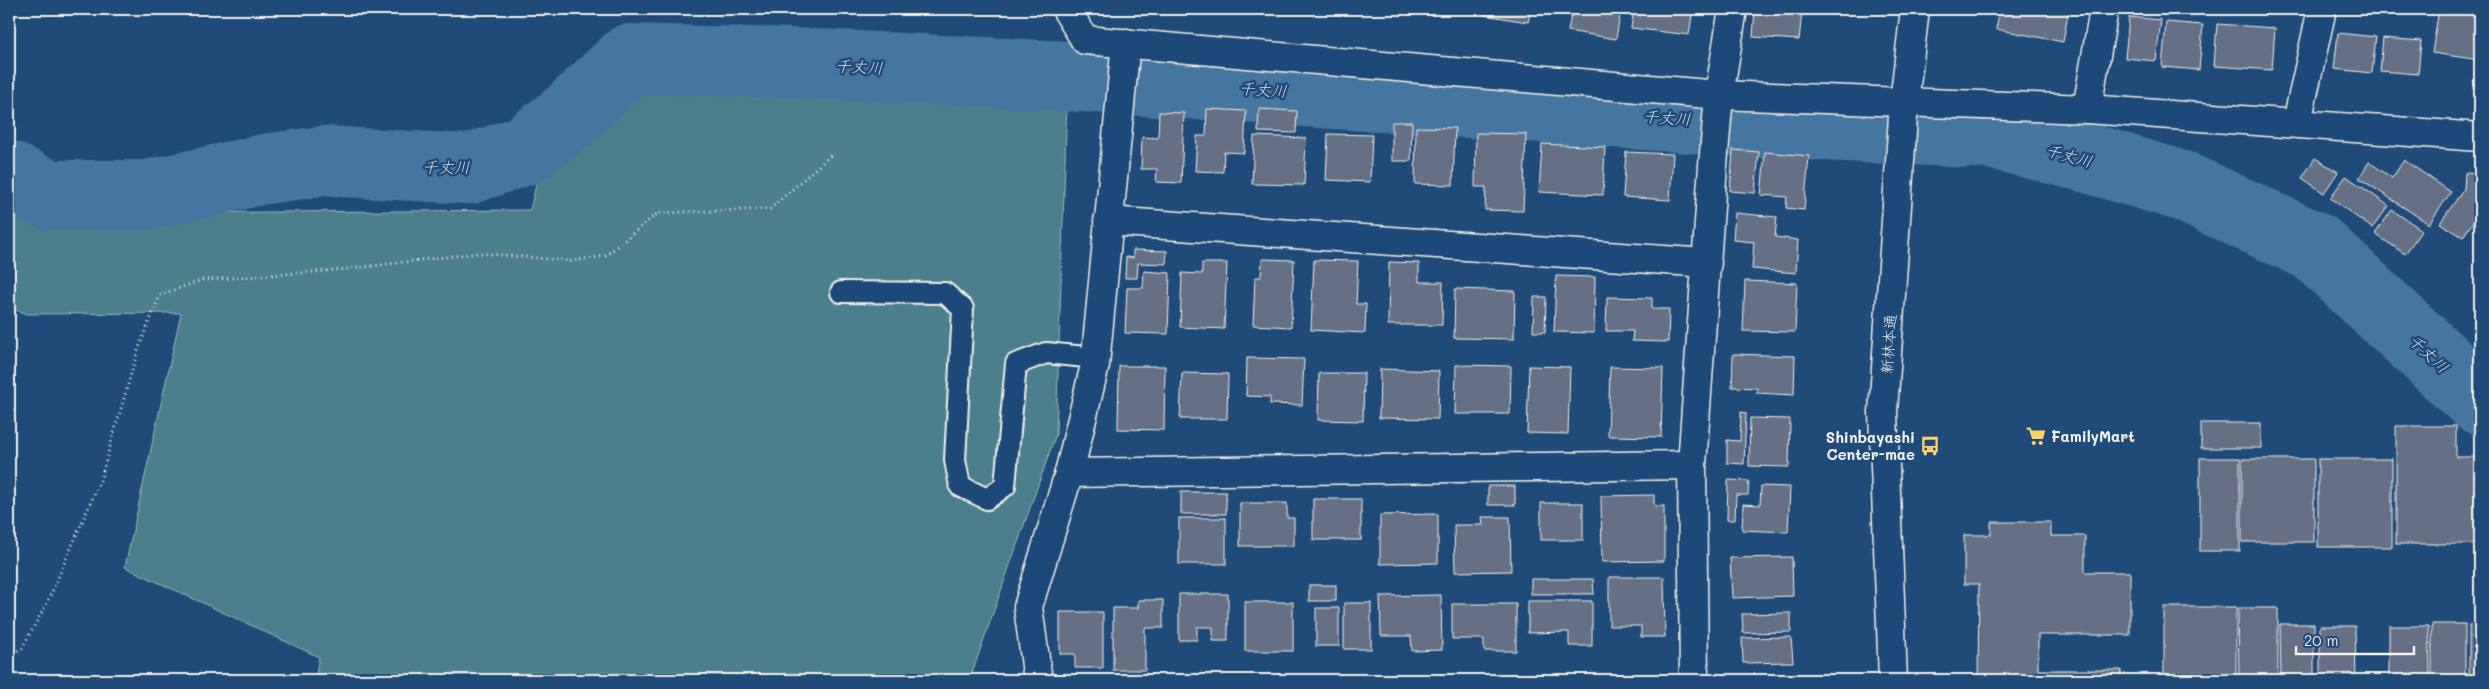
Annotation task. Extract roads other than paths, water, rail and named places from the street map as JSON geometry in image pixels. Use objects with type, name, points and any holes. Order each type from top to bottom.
[{"type":"street","points":[[1066,9],[1085,40],[1126,42],[1719,95],[2087,110],[2297,122],[2480,137]]},
{"type":"street","points":[[1694,680],[1692,465],[1719,95],[1733,9]]},
{"type":"street","name":"新林本通","points":[[1893,680],[1883,412],[1904,102],[1914,9]]},
{"type":"street","points":[[2087,110],[2104,9]]},
{"type":"street","points":[[2297,122],[2322,9]]},
{"type":"street","points":[[1038,680],[1028,607],[1069,473],[1096,358],[1117,118],[1126,42]]},
{"type":"street","points":[[1108,221],[1707,264]]},
{"type":"street","points":[[1069,473],[1692,465]]},
{"type":"lane","points":[[841,292],[945,293],[963,309],[955,460],[960,486],[987,499],[1005,486],[1016,364],[1046,352],[1096,358]]},
{"type":"waterway","name":"千丈川","points":[[9,176],[49,195],[147,195],[265,169],[323,161],[469,169],[525,150],[568,117],[630,59],[795,63],[1068,76],[1763,123],[1992,134],[2088,158],[2182,186],[2315,247],[2480,400]]},
{"type":"place","name":"FamilyMart","points":[[2036,436]]},
{"type":"place","name":"Shinbayashi Center-mae","points":[[1930,446]]}]
